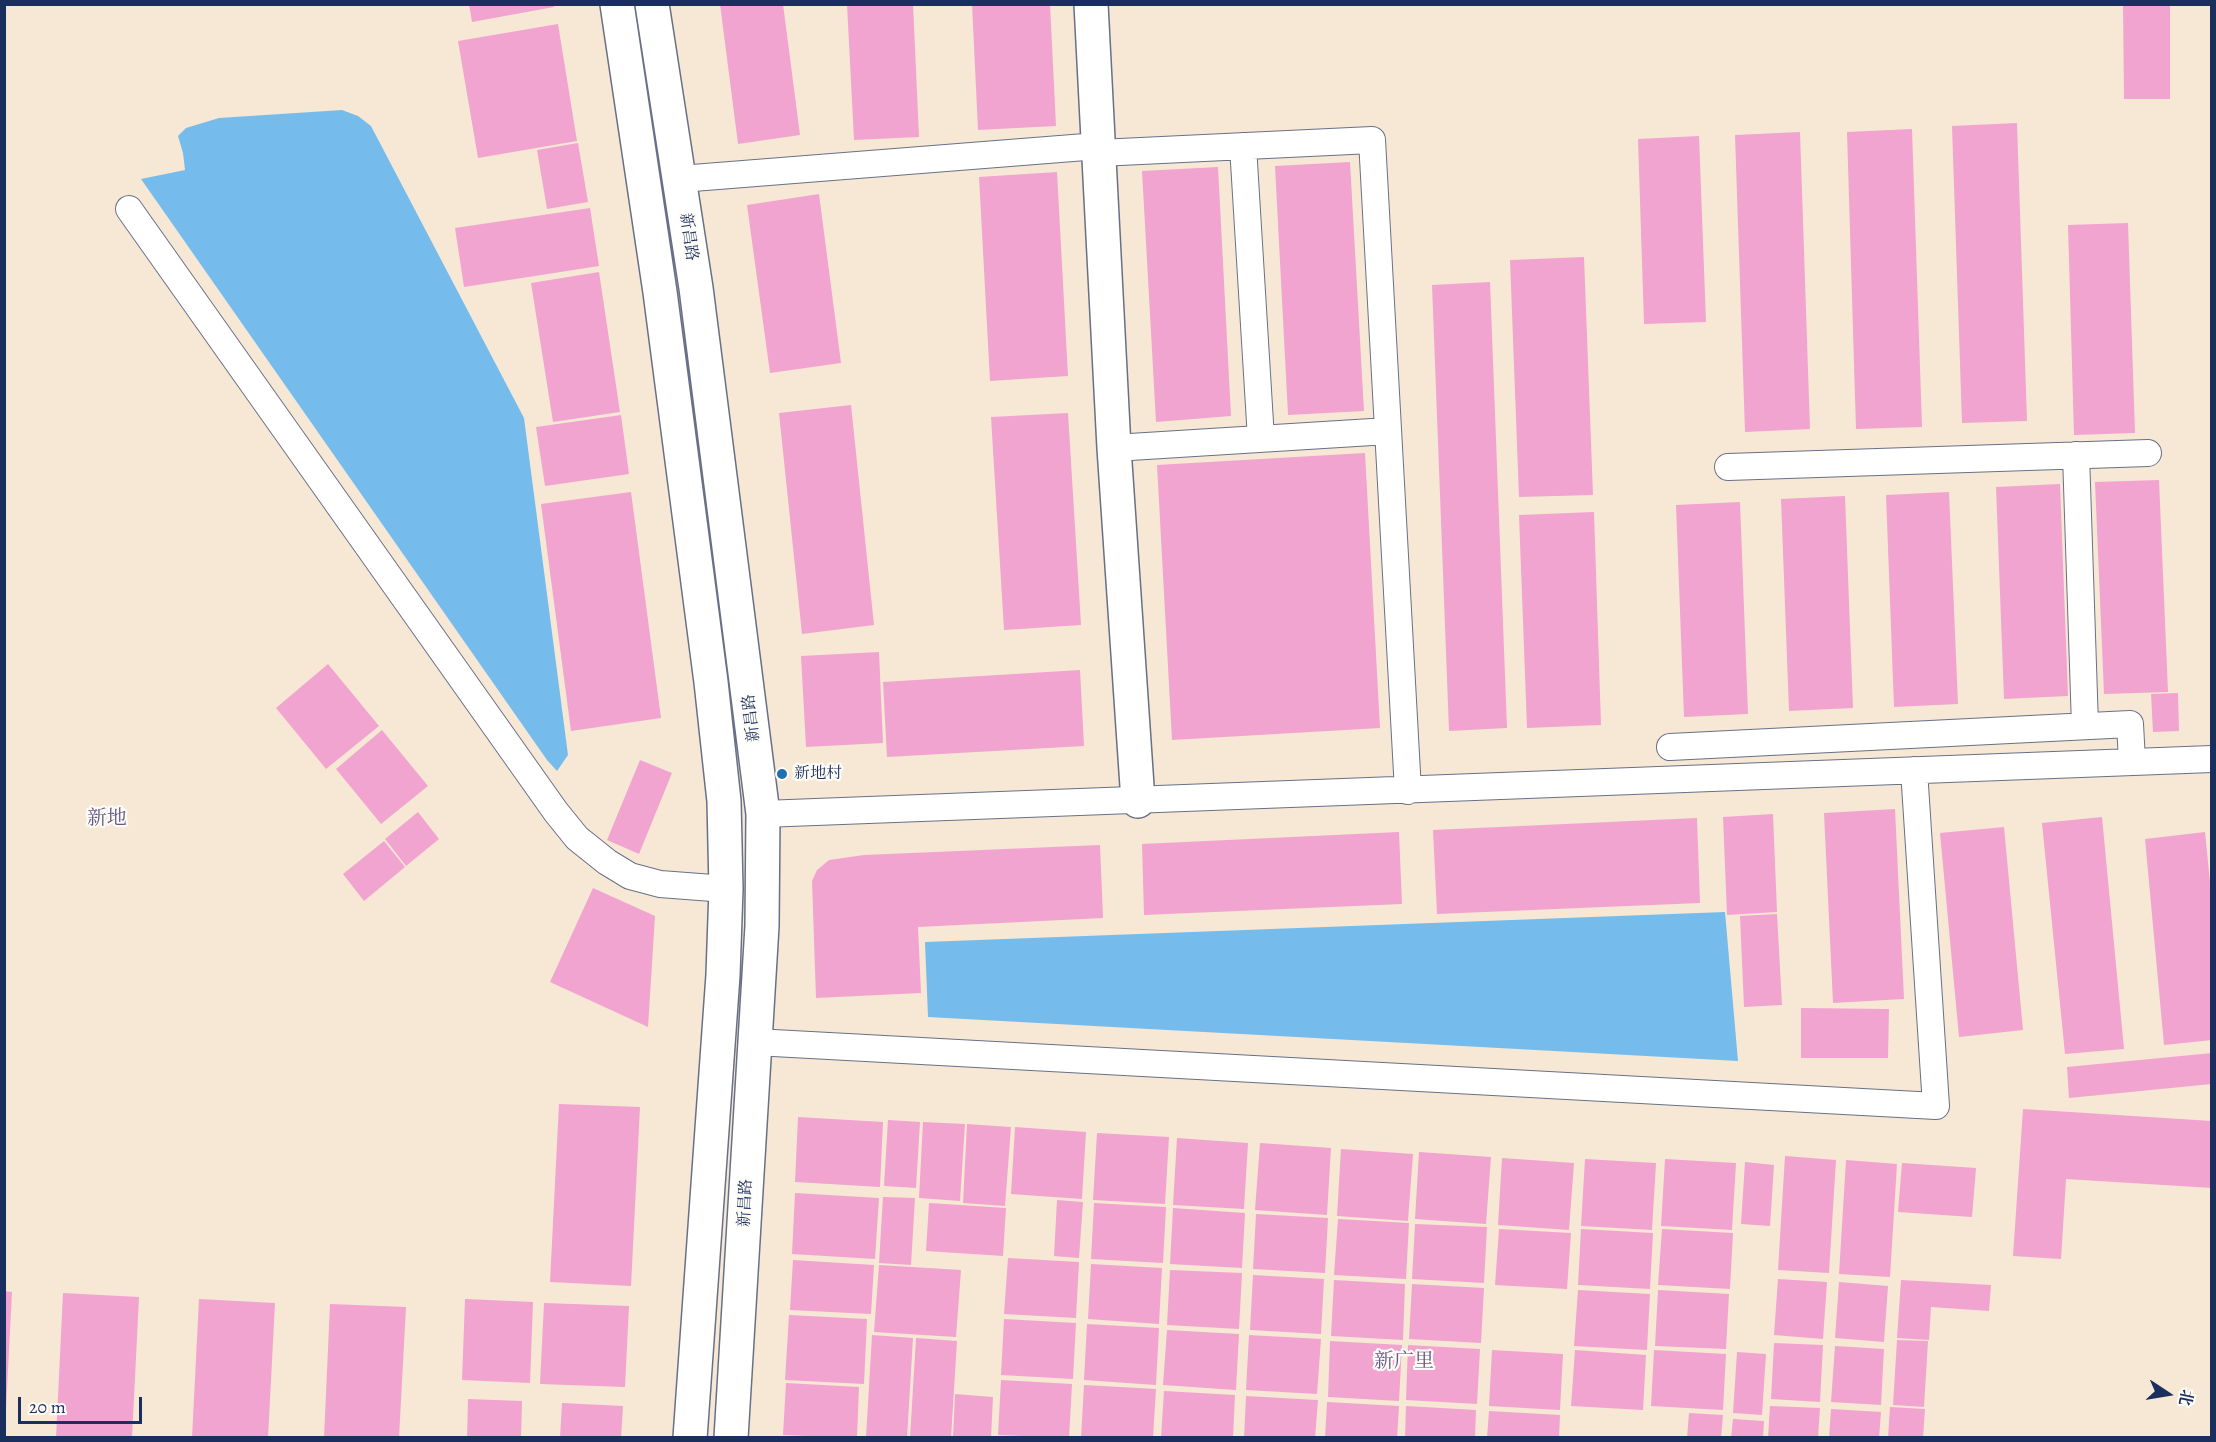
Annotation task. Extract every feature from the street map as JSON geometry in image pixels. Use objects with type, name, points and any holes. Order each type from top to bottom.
[{"type":"street","points":[[617,4],[660,292],[711,682],[724,801],[726,888],[723,975],[690,1437]]},
{"type":"street","name":"新昌路","points":[[652,4],[680,179],[717,448],[763,814],[762,926],[731,1437]]},
{"type":"street","points":[[1091,4],[1114,448],[1138,801]]},
{"type":"lane","points":[[680,179],[1098,150],[1372,140],[1407,791]]},
{"type":"lane","points":[[1243,146],[1261,439]]},
{"type":"lane","points":[[129,209],[542,793],[577,838],[607,862],[630,876],[660,884],[726,888]]},
{"type":"lane","points":[[1114,448],[1388,431]]},
{"type":"lane","points":[[1728,467],[2148,453]]},
{"type":"lane","points":[[2076,455],[2085,726]]},
{"type":"lane","points":[[1670,747],[2130,724],[2132,761]]},
{"type":"lane","points":[[763,814],[2211,759]]},
{"type":"lane","points":[[755,1042],[1936,1106],[1914,770]]},
{"type":"water","points":[[342,110],[358,116],[371,126],[524,418],[568,755],[557,771],[547,760],[141,179],[185,170],[178,136],[186,128],[219,118]]},
{"type":"water","points":[[1725,912],[1738,1061],[928,1017],[925,942]]},
{"type":"building","points":[[469,4],[553,4],[554,7],[472,22]]},
{"type":"building","points":[[720,4],[783,4],[800,135],[738,144]]},
{"type":"building","points":[[847,4],[913,4],[919,137],[854,140]]},
{"type":"building","points":[[972,4],[1050,4],[1056,126],[978,130]]},
{"type":"building","points":[[2123,4],[2170,4],[2170,99],[2124,99]]},
{"type":"building","points":[[558,24],[577,141],[478,158],[458,41]]},
{"type":"building","points":[[2017,123],[2027,421],[1962,423],[1952,126]]},
{"type":"building","points":[[1912,129],[1922,427],[1856,429],[1847,132]]},
{"type":"building","points":[[1800,132],[1810,429],[1745,432],[1735,135]]},
{"type":"building","points":[[1699,136],[1706,322],[1644,324],[1638,139]]},
{"type":"building","points":[[578,143],[588,202],[547,209],[537,150]]},
{"type":"building","points":[[1350,162],[1364,411],[1288,415],[1275,166]]},
{"type":"building","points":[[1218,167],[1231,416],[1156,422],[1142,171]]},
{"type":"building","points":[[1057,172],[1068,376],[990,381],[979,177]]},
{"type":"building","points":[[819,194],[841,363],[770,373],[747,205]]},
{"type":"building","points":[[590,208],[599,266],[464,287],[455,228]]},
{"type":"building","points":[[2128,223],[2135,433],[2074,435],[2068,225]]},
{"type":"building","points":[[1584,257],[1593,495],[1519,497],[1510,260]]},
{"type":"building","points":[[599,272],[620,412],[553,422],[531,283]]},
{"type":"building","points":[[1490,282],[1507,728],[1449,731],[1432,285]]},
{"type":"building","points":[[851,405],[874,625],[802,634],[779,413]]},
{"type":"building","points":[[1068,413],[1081,625],[1004,630],[991,417]]},
{"type":"building","points":[[621,415],[629,474],[545,486],[536,427]]},
{"type":"building","points":[[1365,453],[1380,728],[1172,740],[1157,465]]},
{"type":"building","points":[[2159,480],[2168,692],[2104,694],[2095,482]]},
{"type":"building","points":[[2060,484],[2068,696],[2004,699],[1996,487]]},
{"type":"building","points":[[631,492],[661,718],[571,731],[541,504]]},
{"type":"building","points":[[1949,492],[1958,704],[1894,707],[1886,495]]},
{"type":"building","points":[[1845,496],[1853,708],[1789,711],[1781,499]]},
{"type":"building","points":[[1740,502],[1748,714],[1684,717],[1676,505]]},
{"type":"building","points":[[1594,512],[1601,725],[1527,728],[1519,515]]},
{"type":"building","points":[[879,652],[883,743],[806,747],[801,656]]},
{"type":"building","points":[[328,664],[379,726],[326,769],[276,708]]},
{"type":"building","points":[[1080,670],[1084,746],[887,757],[883,682]]},
{"type":"building","points":[[2178,693],[2179,731],[2153,732],[2151,694]]},
{"type":"building","points":[[382,730],[428,786],[381,824],[336,769]]},
{"type":"building","points":[[640,760],[672,773],[639,854],[607,840]]},
{"type":"building","points":[[1895,809],[1904,999],[1833,1003],[1824,813]]},
{"type":"building","points":[[418,812],[439,839],[406,866],[385,839]]},
{"type":"building","points":[[1773,814],[1777,912],[1727,915],[1723,817]]},
{"type":"building","points":[[2102,817],[2124,1049],[2065,1054],[2042,823]]},
{"type":"building","points":[[1697,818],[1700,903],[1437,914],[1433,830]]},
{"type":"building","points":[[2004,827],[2023,1030],[1959,1037],[1940,833]]},
{"type":"building","points":[[1399,832],[1402,904],[1144,915],[1142,844]]},
{"type":"building","points":[[2205,832],[2212,902],[2212,1040],[2164,1045],[2145,839]]},
{"type":"building","points":[[384,841],[405,867],[364,901],[343,874]]},
{"type":"building","points":[[1100,845],[1103,918],[918,927],[921,993],[816,998],[812,881],[817,870],[829,860],[864,855]]},
{"type":"building","points":[[593,888],[655,916],[648,1027],[550,982]]},
{"type":"building","points":[[1777,914],[1782,1005],[1744,1007],[1740,916]]},
{"type":"building","points":[[1801,1008],[1889,1009],[1888,1058],[1801,1058]]},
{"type":"building","points":[[2212,1053],[2212,1084],[2069,1098],[2067,1067]]},
{"type":"building","points":[[559,1104],[640,1107],[631,1286],[550,1282]]},
{"type":"building","points":[[2023,1109],[2212,1121],[2212,1188],[2066,1179],[2061,1259],[2013,1256]]},
{"type":"building","points":[[798,1117],[883,1122],[880,1187],[795,1182]]},
{"type":"building","points":[[888,1120],[920,1122],[916,1188],[884,1186]]},
{"type":"building","points":[[923,1122],[965,1124],[960,1201],[919,1198]]},
{"type":"building","points":[[967,1124],[1011,1127],[1005,1206],[963,1203]]},
{"type":"building","points":[[1015,1127],[1086,1132],[1082,1199],[1011,1194]]},
{"type":"building","points":[[1097,1133],[1169,1137],[1165,1204],[1093,1200]]},
{"type":"building","points":[[1177,1138],[1248,1143],[1244,1209],[1173,1205]]},
{"type":"building","points":[[1260,1143],[1331,1148],[1327,1215],[1255,1210]]},
{"type":"building","points":[[1341,1149],[1413,1154],[1408,1221],[1337,1216]]},
{"type":"building","points":[[1419,1152],[1491,1157],[1486,1224],[1415,1219]]},
{"type":"building","points":[[1785,1156],[1836,1160],[1829,1273],[1778,1270]]},
{"type":"building","points":[[1502,1158],[1574,1163],[1569,1230],[1498,1225]]},
{"type":"building","points":[[1585,1159],[1656,1163],[1652,1230],[1581,1226]]},
{"type":"building","points":[[1665,1159],[1736,1163],[1732,1230],[1661,1226]]},
{"type":"building","points":[[1846,1160],[1897,1164],[1890,1277],[1839,1274]]},
{"type":"building","points":[[1745,1162],[1774,1165],[1770,1226],[1741,1224]]},
{"type":"building","points":[[1902,1163],[1976,1168],[1972,1217],[1898,1212]]},
{"type":"building","points":[[795,1193],[879,1198],[875,1259],[792,1254]]},
{"type":"building","points":[[883,1197],[915,1198],[911,1265],[879,1263]]},
{"type":"building","points":[[1057,1200],[1083,1202],[1079,1258],[1054,1256]]},
{"type":"building","points":[[929,1203],[1006,1208],[1003,1256],[926,1251]]},
{"type":"building","points":[[1094,1203],[1166,1207],[1163,1263],[1091,1259]]},
{"type":"building","points":[[1173,1208],[1245,1213],[1242,1268],[1170,1264]]},
{"type":"building","points":[[1256,1214],[1328,1218],[1325,1273],[1253,1269]]},
{"type":"building","points":[[1338,1219],[1409,1223],[1406,1279],[1334,1275]]},
{"type":"building","points":[[1415,1224],[1487,1227],[1484,1283],[1412,1279]]},
{"type":"building","points":[[1499,1229],[1571,1233],[1567,1289],[1495,1285]]},
{"type":"building","points":[[1581,1229],[1653,1233],[1650,1289],[1578,1285]]},
{"type":"building","points":[[1662,1229],[1733,1233],[1730,1289],[1658,1285]]},
{"type":"building","points":[[1008,1258],[1079,1262],[1076,1318],[1004,1314]]},
{"type":"building","points":[[793,1260],[874,1265],[871,1314],[790,1310]]},
{"type":"building","points":[[1091,1264],[1162,1268],[1159,1324],[1088,1319]]},
{"type":"building","points":[[879,1265],[961,1270],[956,1337],[874,1332]]},
{"type":"building","points":[[1170,1270],[1242,1273],[1239,1329],[1167,1325]]},
{"type":"building","points":[[1253,1275],[1324,1279],[1321,1334],[1250,1330]]},
{"type":"building","points":[[1778,1279],[1827,1282],[1823,1339],[1774,1335]]},
{"type":"building","points":[[1334,1280],[1405,1284],[1403,1340],[1331,1336]]},
{"type":"building","points":[[1901,1280],[1991,1285],[1989,1311],[1931,1307],[1929,1340],[1897,1338]]},
{"type":"building","points":[[1839,1282],[1888,1286],[1884,1342],[1835,1338]]},
{"type":"building","points":[[1412,1284],[1484,1288],[1481,1343],[1409,1339]]},
{"type":"building","points":[[1578,1290],[1650,1294],[1647,1350],[1574,1346]]},
{"type":"building","points":[[1658,1290],[1729,1294],[1726,1349],[1655,1346]]},
{"type":"building","points":[[4,1291],[12,1292],[6,1409],[4,1409]]},
{"type":"building","points":[[63,1293],[139,1297],[132,1438],[56,1438]]},
{"type":"building","points":[[199,1299],[275,1303],[268,1438],[192,1438]]},
{"type":"building","points":[[465,1299],[533,1302],[530,1383],[462,1380]]},
{"type":"building","points":[[544,1303],[629,1306],[625,1387],[540,1384]]},
{"type":"building","points":[[330,1304],[406,1307],[399,1438],[324,1438]]},
{"type":"building","points":[[789,1315],[867,1319],[864,1384],[785,1380]]},
{"type":"building","points":[[1004,1319],[1076,1323],[1073,1379],[1001,1375]]},
{"type":"building","points":[[1087,1324],[1159,1328],[1156,1385],[1084,1380]]},
{"type":"building","points":[[1167,1330],[1239,1334],[1236,1390],[1163,1385]]},
{"type":"building","points":[[872,1335],[913,1338],[907,1438],[866,1437]]},
{"type":"building","points":[[1249,1335],[1321,1339],[1317,1394],[1246,1390]]},
{"type":"building","points":[[916,1338],[957,1341],[951,1438],[910,1438]]},
{"type":"building","points":[[1897,1340],[1928,1341],[1924,1407],[1893,1405]]},
{"type":"building","points":[[1330,1341],[1402,1345],[1399,1401],[1328,1397]]},
{"type":"building","points":[[1774,1343],[1823,1345],[1820,1402],[1771,1399]]},
{"type":"building","points":[[1408,1345],[1480,1349],[1477,1404],[1406,1400]]},
{"type":"building","points":[[1835,1346],[1884,1349],[1881,1405],[1831,1402]]},
{"type":"building","points":[[1492,1350],[1563,1354],[1560,1410],[1489,1406]]},
{"type":"building","points":[[1575,1350],[1646,1355],[1643,1410],[1571,1406]]},
{"type":"building","points":[[1654,1350],[1726,1354],[1723,1410],[1651,1406]]},
{"type":"building","points":[[1737,1352],[1766,1354],[1762,1415],[1733,1413]]},
{"type":"building","points":[[1001,1380],[1072,1384],[1069,1438],[998,1435]]},
{"type":"building","points":[[786,1383],[859,1387],[857,1438],[783,1435]]},
{"type":"building","points":[[1084,1385],[1156,1389],[1153,1438],[1081,1438]]},
{"type":"building","points":[[1164,1391],[1235,1395],[1233,1438],[1161,1438]]},
{"type":"building","points":[[955,1394],[993,1397],[991,1438],[953,1438]]},
{"type":"building","points":[[1246,1396],[1318,1400],[1315,1438],[1244,1438]]},
{"type":"building","points":[[468,1399],[522,1401],[521,1438],[467,1438]]},
{"type":"building","points":[[1327,1402],[1399,1406],[1397,1438],[1325,1438]]},
{"type":"building","points":[[562,1403],[623,1406],[621,1438],[560,1438]]},
{"type":"building","points":[[1406,1406],[1476,1410],[1475,1438],[1405,1438]]},
{"type":"building","points":[[1770,1406],[1820,1408],[1818,1438],[1768,1438]]},
{"type":"building","points":[[1890,1407],[1925,1409],[1923,1438],[1888,1438]]},
{"type":"building","points":[[1831,1409],[1881,1412],[1879,1438],[1829,1438]]},
{"type":"building","points":[[1489,1411],[1560,1415],[1559,1438],[1487,1438]]},
{"type":"building","points":[[1689,1413],[1723,1415],[1721,1438],[1687,1438]]},
{"type":"building","points":[[1733,1419],[1764,1421],[1763,1438],[1731,1438]]},
{"type":"place","name":"新地村","points":[[782,774]]},
{"type":"district","name":"新地","points":[[107,819]]},
{"type":"district","name":"新广里","points":[[1404,1362]]}]
